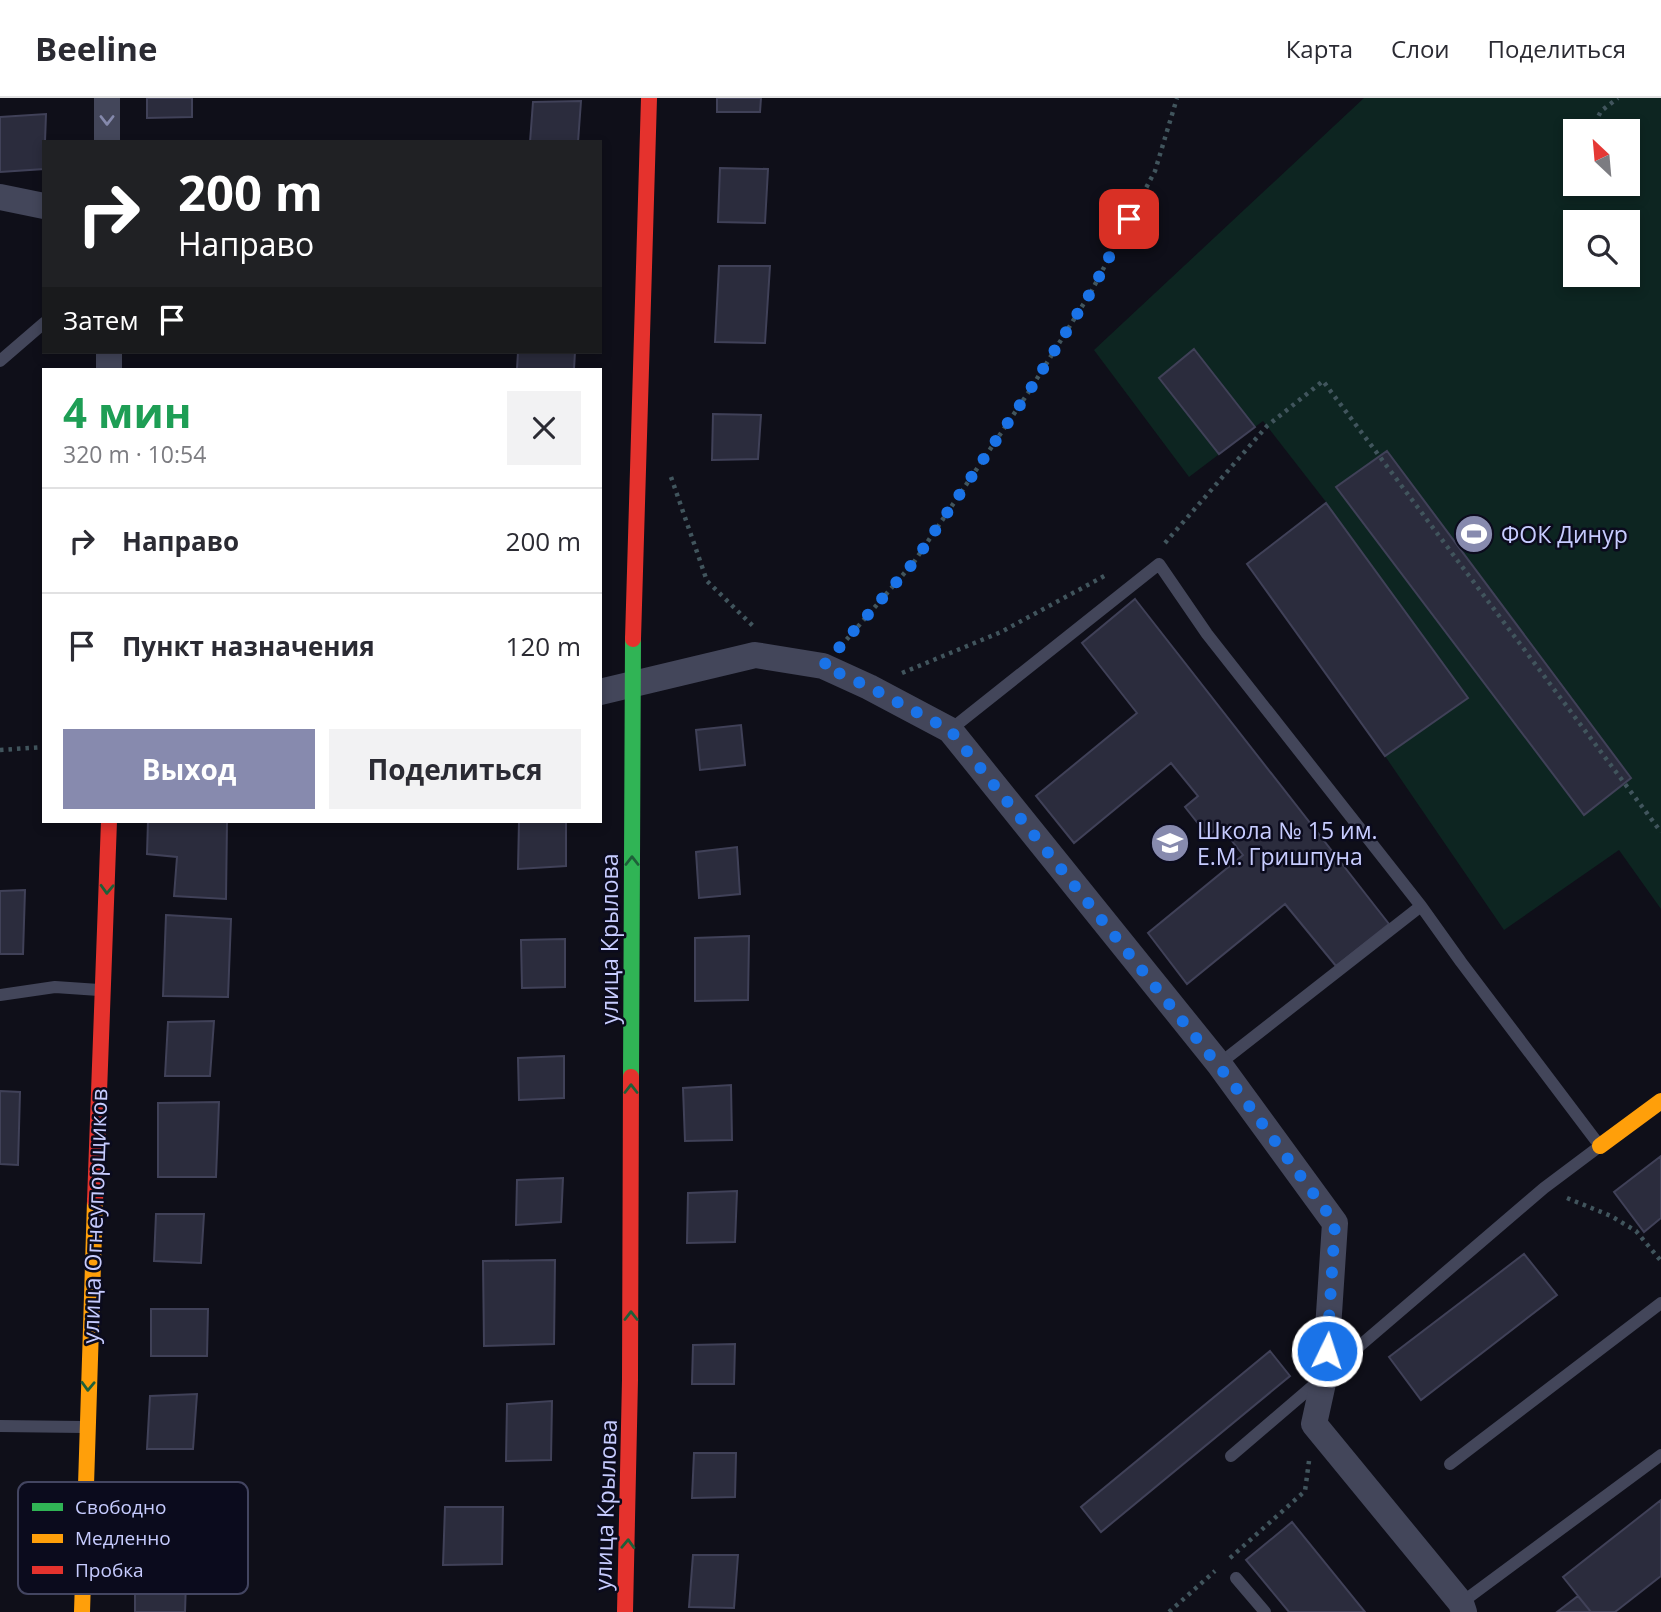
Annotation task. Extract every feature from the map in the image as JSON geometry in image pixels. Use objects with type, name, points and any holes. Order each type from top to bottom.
[{"type":"street","points":[[107,98],[107,140]]},
{"type":"street","name":"улица Крылова","points":[[625,1612],[631,1454],[632,684],[649,98]]},
{"type":"street","points":[[0,197],[42,206]]},
{"type":"street","points":[[602,692],[755,655],[823,666],[950,730],[1219,1064],[1335,1223],[1325,1374],[1314,1424],[1462,1607]]},
{"type":"street","name":"улица Огнеупорщиков","points":[[85,1482],[110,823]]},
{"type":"street","points":[[1600,1146],[1661,1101]]},
{"type":"street","name":"улица Огнеупорщиков","points":[[82,1594],[82,1612]]},
{"type":"lane","points":[[0,360],[42,325]]},
{"type":"lane","points":[[950,730],[1158,564],[1207,634],[1421,906],[1600,1146],[1544,1188],[1231,1456]]},
{"type":"lane","points":[[1219,1064],[1421,906]]},
{"type":"lane","points":[[0,995],[55,986],[103,990]]},
{"type":"lane","points":[[1450,1464],[1661,1303]]},
{"type":"lane","points":[[0,1426],[86,1427]]},
{"type":"lane","points":[[1462,1607],[1661,1455]]},
{"type":"lane","points":[[1236,1578],[1265,1612]]},
{"type":"path","points":[[823,666],[914,562],[1028,393],[1091,292],[1155,171],[1177,98]]},
{"type":"path","points":[[1597,119],[1601,111],[1618,98]]},
{"type":"path","points":[[1156,548],[1167,542],[1267,426],[1323,381],[1661,832]]},
{"type":"path","points":[[671,476],[707,581],[788,661]]},
{"type":"path","points":[[869,687],[1001,632],[1120,568]]},
{"type":"path","points":[[0,750],[42,747]]},
{"type":"path","points":[[1544,1188],[1611,1216],[1636,1231],[1661,1261]]},
{"type":"path","points":[[1227,1560],[1305,1491],[1314,1424]]},
{"type":"path","points":[[1169,1612],[1217,1569]]},
{"type":"green space","name":"ФОК Динур","points":[[1364,98],[1661,98],[1661,909],[1619,850],[1504,930],[1385,756],[1247,564],[1326,502],[1263,421],[1189,477],[1094,350]]},
{"type":"building","points":[[147,98],[192,98],[192,117],[147,118]]},
{"type":"building","points":[[717,98],[761,98],[760,112],[717,112]]},
{"type":"building","points":[[581,101],[578,140],[530,140],[533,102]]},
{"type":"building","points":[[46,114],[45,140],[42,140],[42,169],[0,172],[0,117]]},
{"type":"building","points":[[720,168],[768,169],[765,223],[718,222]]},
{"type":"building","points":[[719,266],[770,266],[765,343],[715,342]]},
{"type":"building","points":[[1194,349],[1255,427],[1219,454],[1159,378]]},
{"type":"building","points":[[518,354],[575,354],[574,368],[517,368]]},
{"type":"building","points":[[713,414],[761,415],[758,459],[712,460]]},
{"type":"building","points":[[1387,451],[1631,778],[1584,815],[1336,487]]},
{"type":"building","points":[[1326,503],[1468,698],[1385,756],[1247,564]]},
{"type":"building","points":[[1135,599],[1389,924],[1336,966],[1285,904],[1187,984],[1148,933],[1243,855],[1220,826],[1208,836],[1185,807],[1198,796],[1171,763],[1074,843],[1036,796],[1137,713],[1082,643]]},
{"type":"building","points":[[741,725],[745,765],[700,770],[696,730]]},
{"type":"building","points":[[148,823],[227,823],[226,899],[174,896],[177,857],[147,854]]},
{"type":"building","points":[[519,823],[566,823],[566,866],[518,869]]},
{"type":"building","points":[[737,847],[740,894],[699,898],[696,852]]},
{"type":"building","points":[[25,890],[23,954],[0,954],[0,891]]},
{"type":"building","points":[[166,915],[231,919],[228,997],[163,996]]},
{"type":"building","points":[[749,936],[748,1000],[695,1001],[695,938]]},
{"type":"building","points":[[565,939],[565,987],[522,988],[521,940]]},
{"type":"building","points":[[214,1021],[210,1076],[165,1076],[168,1022]]},
{"type":"building","points":[[564,1056],[564,1098],[519,1100],[518,1058]]},
{"type":"building","points":[[731,1085],[732,1140],[685,1141],[683,1088]]},
{"type":"building","points":[[0,1091],[20,1092],[18,1165],[0,1164]]},
{"type":"building","points":[[219,1102],[216,1177],[158,1177],[158,1103]]},
{"type":"building","points":[[1661,1156],[1661,1218],[1644,1232],[1614,1192]]},
{"type":"building","points":[[563,1178],[561,1222],[516,1225],[517,1180]]},
{"type":"building","points":[[737,1191],[735,1242],[687,1243],[688,1193]]},
{"type":"building","points":[[156,1214],[204,1214],[201,1263],[154,1261]]},
{"type":"building","points":[[1524,1254],[1557,1295],[1421,1400],[1389,1357]]},
{"type":"building","points":[[555,1260],[554,1344],[484,1346],[483,1261]]},
{"type":"building","points":[[151,1309],[208,1309],[207,1356],[151,1356]]},
{"type":"building","points":[[735,1344],[734,1384],[692,1384],[693,1345]]},
{"type":"building","points":[[1270,1351],[1290,1376],[1101,1532],[1081,1507]]},
{"type":"building","points":[[197,1394],[193,1449],[147,1449],[150,1396]]},
{"type":"building","points":[[552,1401],[551,1460],[506,1461],[507,1404]]},
{"type":"building","points":[[694,1453],[736,1453],[735,1497],[692,1498]]},
{"type":"building","points":[[1661,1500],[1661,1576],[1615,1612],[1591,1612],[1563,1577]]},
{"type":"building","points":[[445,1507],[503,1507],[502,1564],[443,1565]]},
{"type":"building","points":[[1292,1522],[1365,1612],[1289,1612],[1246,1560]]},
{"type":"building","points":[[693,1555],[738,1555],[734,1608],[689,1607]]},
{"type":"building","points":[[135,1594],[186,1594],[185,1612],[135,1612]]},
{"type":"building","points":[[1578,1596],[1591,1612],[1557,1612]]},
{"type":"traffic: fast","points":[[631,1077],[633,639]]},
{"type":"traffic: slow","points":[[1600,1146],[1661,1101]]},
{"type":"traffic: slow","points":[[86,1482],[95,1201]]},
{"type":"traffic: slow","points":[[82,1612],[83,1594]]},
{"type":"traffic: jam","points":[[633,639],[649,98]]},
{"type":"traffic: jam","points":[[95,1201],[109,823]]},
{"type":"traffic: jam","points":[[625,1612],[630,1380],[631,1077]]},
{"type":"place","name":"ФОК Динур","points":[[1474,534]]},
{"type":"place","name":"Школа № 15 им. Е.М. Гришпуна","points":[[1170,843]]},
{"type":"route","points":[[1129,219],[1091,292],[1028,393],[914,562],[823,666],[950,730],[1219,1064],[1335,1223],[1327,1351]]}]
